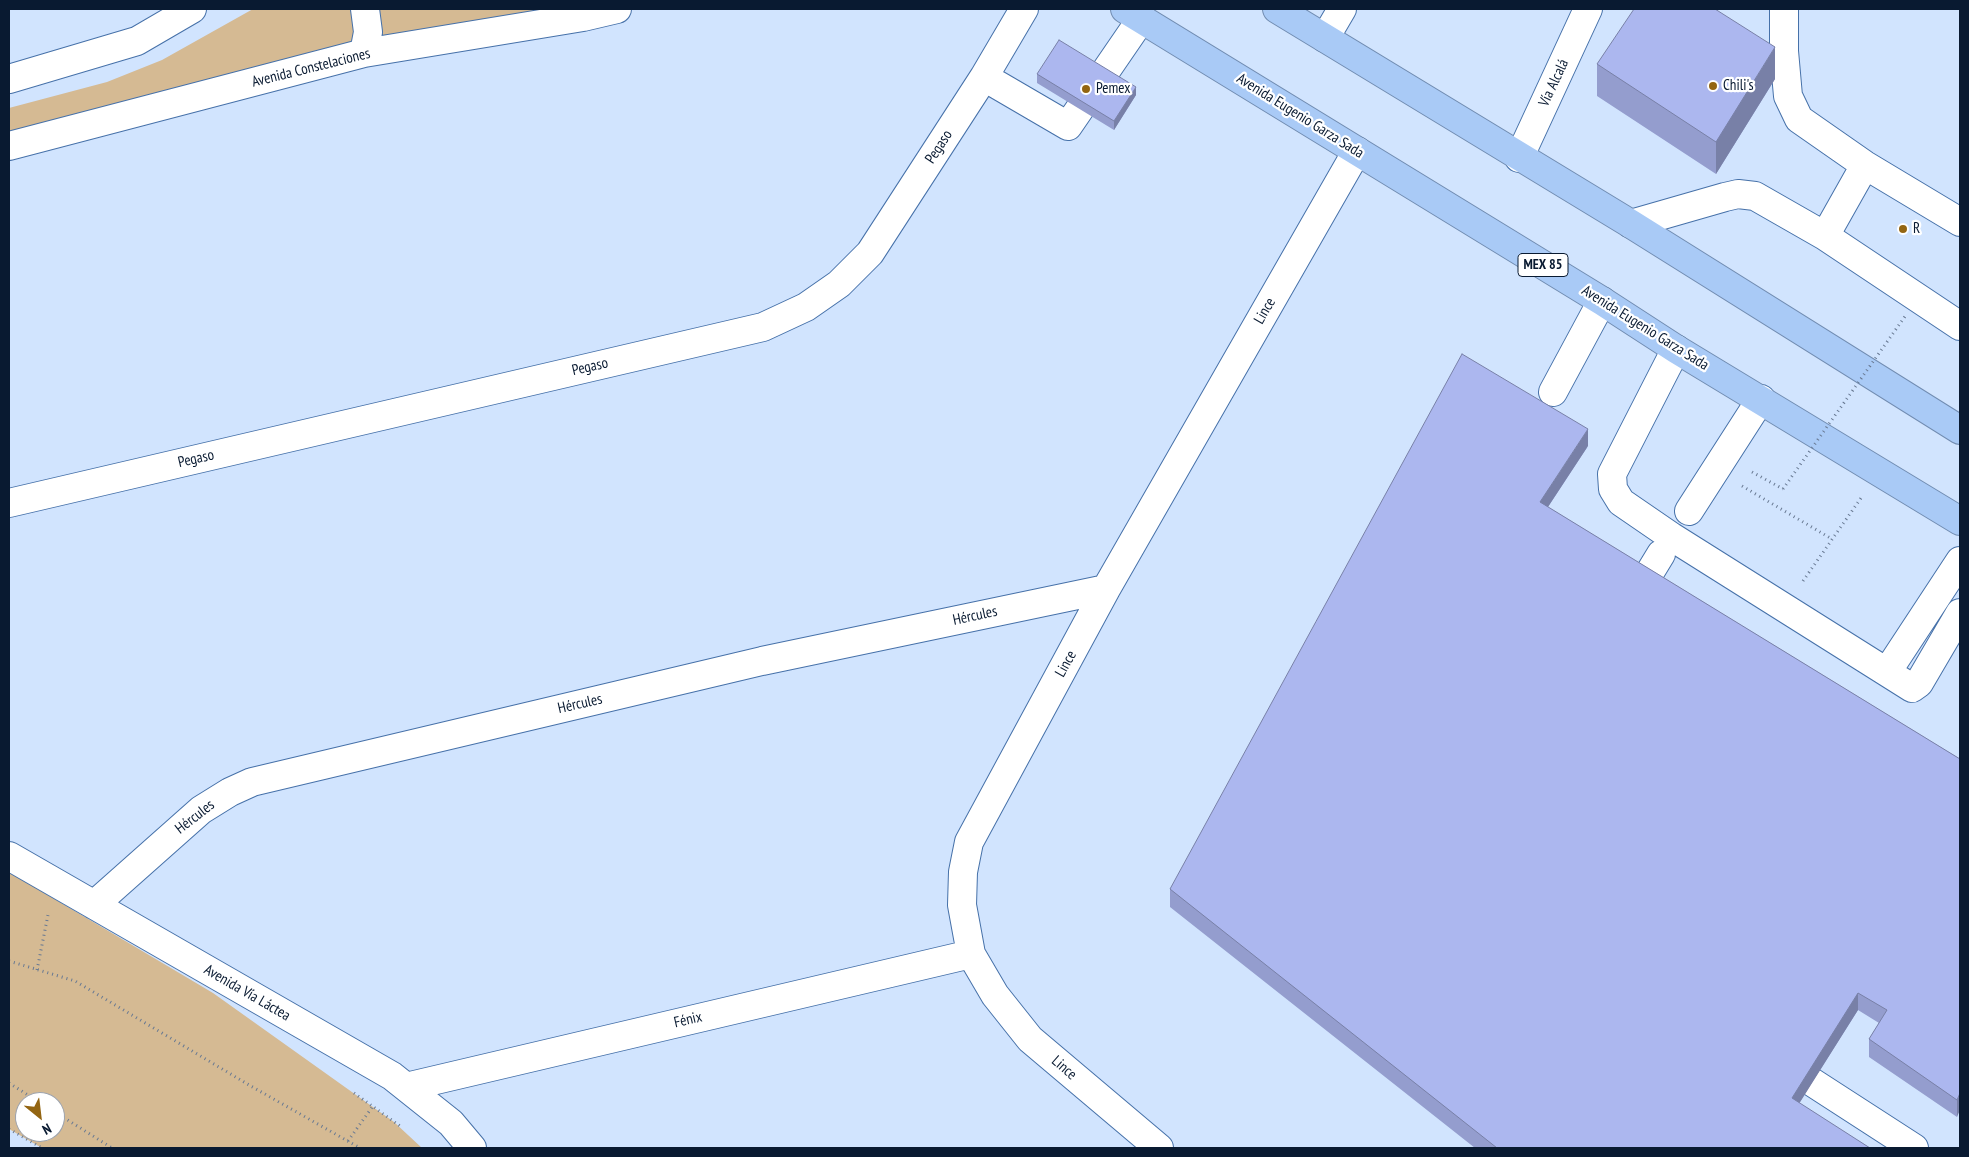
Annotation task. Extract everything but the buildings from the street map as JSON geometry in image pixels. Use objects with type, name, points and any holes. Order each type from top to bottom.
[{"type":"highway","points":[[1277,9],[1519,158],[1631,224],[1960,430]]},
{"type":"highway","name":"Avenida Eugenio Garza Sada","points":[[1134,13],[1602,301],[1676,349],[1960,521]]},
{"type":"street","points":[[9,79],[137,41],[192,9]]},
{"type":"street","points":[[364,53],[368,32],[365,9]]},
{"type":"street","name":"Avenida Constelaciones","points":[[9,146],[364,53],[583,17],[617,9]]},
{"type":"street","name":"Pegaso","points":[[9,503],[763,327],[806,307],[839,284],[870,253],[984,76],[1024,9]]},
{"type":"street","points":[[1325,38],[1342,9]]},
{"type":"street","name":"Vía Alcalá","points":[[1519,158],[1588,9]]},
{"type":"street","points":[[1784,9],[1784,51],[1788,96],[1799,119],[1865,165],[1960,222]]},
{"type":"street","points":[[984,76],[1068,126],[1134,13]]},
{"type":"street","name":"Lince","points":[[1159,1148],[1030,1039],[996,995],[971,954],[962,905],[963,872],[969,842],[1106,589],[1356,151]]},
{"type":"street","points":[[1825,236],[1865,165]]},
{"type":"street","points":[[1631,224],[1726,197],[1755,196],[1825,236],[1960,326]]},
{"type":"street","points":[[1553,392],[1602,301]]},
{"type":"street","points":[[1676,349],[1612,474],[1613,489],[1621,502],[1664,532],[1912,688],[1916,687],[1960,613]]},
{"type":"street","points":[[1689,511],[1761,399]]},
{"type":"street","points":[[1651,621],[1621,597],[1661,554]]},
{"type":"street","points":[[1887,672],[1960,561]]},
{"type":"street","name":"Hércules","points":[[94,905],[201,810],[230,792],[252,782],[762,661],[1106,589]]},
{"type":"street","name":"Avenida Vía Láctea","points":[[9,856],[399,1081],[451,1124],[472,1148]]},
{"type":"street","name":"Fénix","points":[[399,1081],[971,954]]},
{"type":"street","points":[[1761,1050],[1804,1075],[1914,1148]]},
{"type":"street","points":[[1804,1075],[1817,1052]]},
{"type":"path","points":[[1832,539],[1741,485],[1753,471],[1783,489],[1906,315]]},
{"type":"path","points":[[1784,607],[1880,471]]},
{"type":"path","points":[[37,970],[52,897],[58,883]]},
{"type":"path","points":[[9,961],[75,981],[249,1085],[360,1148]]},
{"type":"path","points":[[348,1141],[399,1081]]},
{"type":"path","points":[[9,1083],[23,1092]]},
{"type":"path","points":[[65,1118],[112,1148]]},
{"type":"path","points":[[9,1129],[42,1148]]},
{"type":"shaded area","points":[[253,9],[601,9],[9,136],[9,108],[107,82],[162,60]]},
{"type":"shaded area","points":[[9,872],[213,993],[394,1122],[422,1148],[42,1148],[32,1142],[65,1142],[65,1092],[15,1092],[15,1132],[9,1129]]},
{"type":"place","name":"Chili's","points":[[1713,86]]},
{"type":"place","name":"Pemex","points":[[1086,89]]},
{"type":"place","name":"R","points":[[1903,229]]}]
